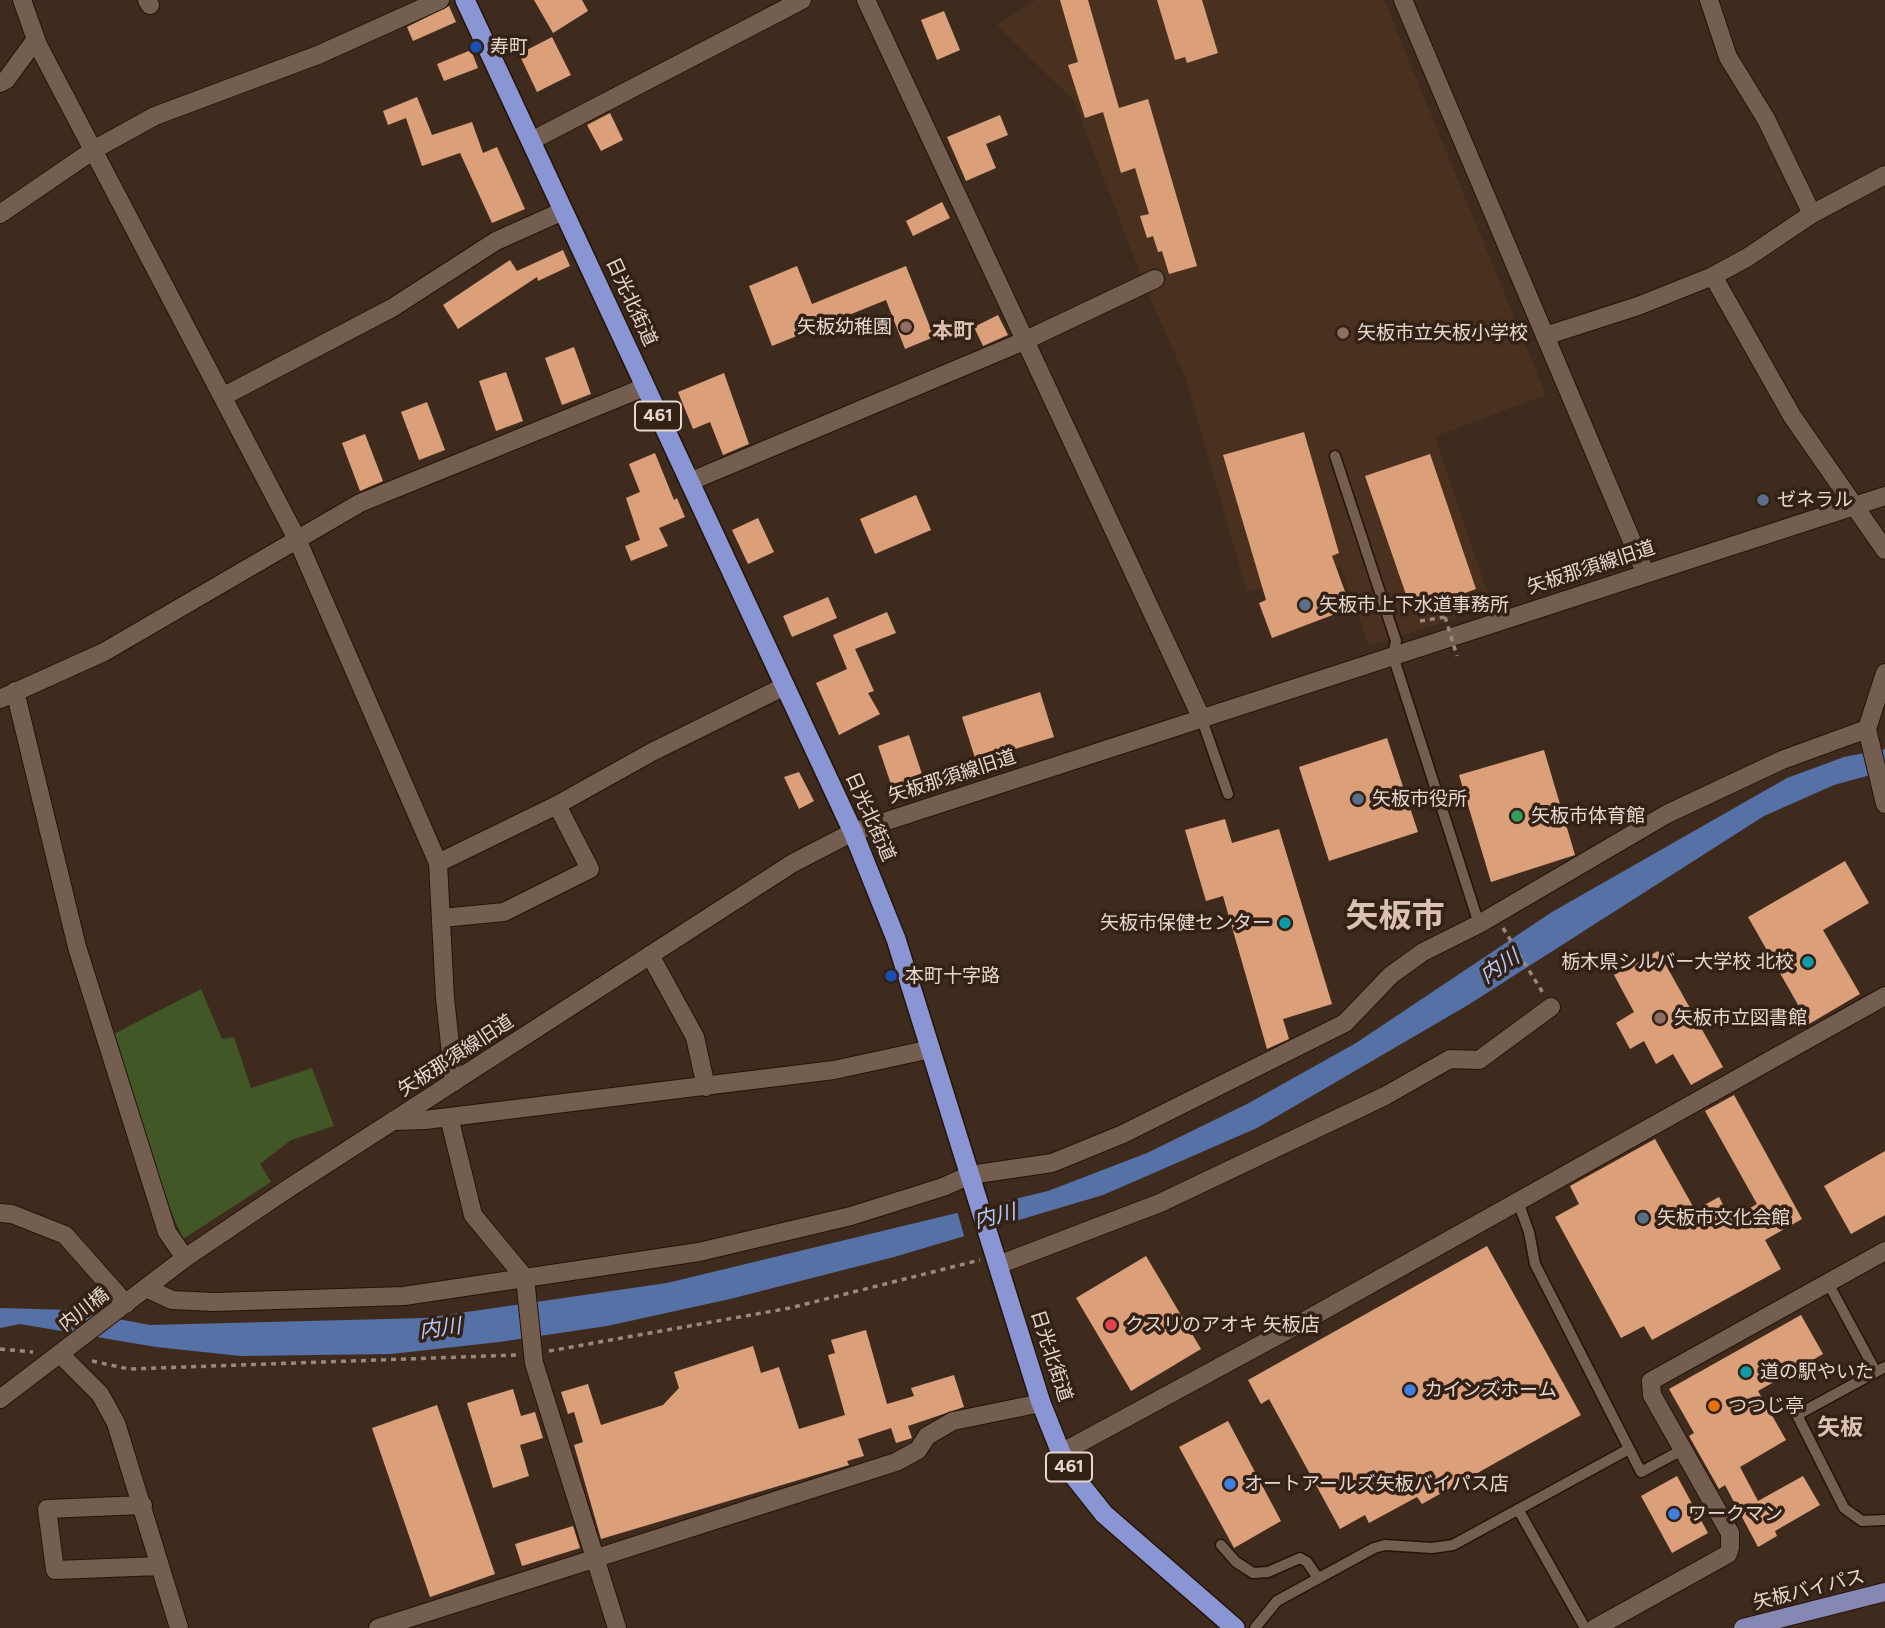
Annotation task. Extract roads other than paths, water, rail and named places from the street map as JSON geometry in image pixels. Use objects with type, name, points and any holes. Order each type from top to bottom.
[{"type":"highway","name":"日光北街道","points":[[465,0],[853,832],[896,939],[1041,1403],[1061,1453],[1073,1475],[1104,1514],[1235,1628]]},
{"type":"main road","name":"矢板バイパス","points":[[1743,1628],[1885,1592]]},
{"type":"street","points":[[22,0],[36,39],[297,539],[438,863],[445,998],[454,1082]]},
{"type":"street","points":[[0,214],[95,149],[155,116],[318,55],[440,0]]},
{"type":"street","points":[[531,141],[802,0]]},
{"type":"street","points":[[866,0],[1201,716]]},
{"type":"street","points":[[1403,0],[1645,572]]},
{"type":"street","points":[[1709,0],[1728,57],[1766,119],[1812,214]]},
{"type":"street","points":[[0,83],[6,80],[36,39]]},
{"type":"street","points":[[1545,336],[1638,306],[1713,276],[1748,257],[1812,214],[1885,175]]},
{"type":"street","points":[[224,396],[392,308],[496,241],[563,211]]},
{"type":"street","points":[[1713,276],[1793,416],[1857,505],[1885,550]]},
{"type":"street","points":[[690,482],[1024,341],[1155,279]]},
{"type":"street","points":[[184,1258],[167,1232],[77,947],[8,695],[104,652],[360,503],[645,387]]},
{"type":"street","name":"矢板那須線旧道","points":[[128,1302],[184,1258],[393,1121],[793,863],[853,832],[1201,716],[1885,496]]},
{"type":"street","points":[[1884,802],[1867,734],[1885,673]]},
{"type":"street","points":[[438,863],[557,805],[652,752],[785,686]]},
{"type":"street","points":[[146,1288],[172,1300],[214,1302],[404,1296],[676,1256],[826,1222],[943,1187],[1052,1163],[1123,1134],[1345,1023],[1391,975],[1423,952],[1487,919],[1667,814],[1782,760],[1867,734]]},
{"type":"street","points":[[442,918],[504,912],[590,869],[557,805]]},
{"type":"street","points":[[650,955],[695,1037],[706,1087]]},
{"type":"street","points":[[1061,1453],[1518,1202],[1885,996]]},
{"type":"street","points":[[995,1256],[1160,1203],[1385,1096],[1450,1059],[1479,1060],[1551,1007]]},
{"type":"street","points":[[393,1121],[449,1117],[834,1070],[931,1049]]},
{"type":"street","points":[[449,1117],[474,1215],[525,1278],[533,1354],[593,1558],[617,1628]]},
{"type":"street","points":[[0,1213],[12,1214],[65,1235],[128,1302]]},
{"type":"street","points":[[1595,1628],[1728,1554],[1730,1533],[1652,1395],[1651,1381],[1885,1251]]},
{"type":"street","name":"内川橋","points":[[62,1353],[128,1302]]},
{"type":"street","points":[[0,1399],[62,1353],[100,1394],[116,1423],[179,1628]]},
{"type":"street","points":[[378,1628],[896,1462],[918,1450],[927,1436],[953,1421],[1041,1403]]},
{"type":"street","points":[[143,1505],[47,1509],[55,1570],[160,1566]]},
{"type":"lane","points":[[1335,456],[1396,641],[1393,656],[1487,919]]},
{"type":"lane","points":[[1201,716],[1228,794]]},
{"type":"lane","points":[[1518,1202],[1529,1231],[1535,1264],[1605,1395],[1641,1472],[1682,1450]]},
{"type":"lane","points":[[1828,1283],[1881,1369],[1797,1415],[1844,1507],[1861,1521],[1876,1523],[1885,1520]]},
{"type":"lane","points":[[1255,1628],[1277,1601],[1385,1545],[1432,1548],[1453,1545],[1629,1449]]},
{"type":"lane","points":[[1518,1510],[1585,1628]]},
{"type":"lane","points":[[1221,1545],[1236,1562],[1254,1573],[1268,1572],[1300,1558],[1307,1562],[1318,1578]]},
{"type":"water","name":"内川","points":[[1885,749],[1885,771],[1834,785],[1764,816],[1468,1005],[1257,1128],[1103,1195],[894,1257],[730,1299],[607,1326],[499,1342],[391,1354],[241,1356],[156,1347],[20,1324],[0,1328],[0,1308],[70,1310],[150,1325],[425,1318],[667,1283],[1048,1191],[1147,1153],[1247,1104],[1356,1043],[1552,912],[1787,778],[1844,757]]},
{"type":"place","name":"寿町","points":[[476,47]]},
{"type":"place","name":"矢板幼稚園","points":[[906,327]]},
{"type":"place","name":"矢板市立矢板小学校","points":[[1343,333]]},
{"type":"place","name":"ゼネラル","points":[[1763,500]]},
{"type":"place","name":"矢板市上下水道事務所","points":[[1305,605]]},
{"type":"place","name":"矢板市役所","points":[[1358,799]]},
{"type":"place","name":"矢板市体育館","points":[[1517,816]]},
{"type":"place","name":"矢板市保健センター","points":[[1285,923]]},
{"type":"place","name":"栃木県シルバー大学校 北校","points":[[1808,962]]},
{"type":"place","name":"本町十字路","points":[[891,976]]},
{"type":"place","name":"矢板市立図書館","points":[[1660,1018]]},
{"type":"place","name":"矢板市文化会館","points":[[1643,1218]]},
{"type":"place","name":"クスリのアオキ 矢板店","points":[[1111,1325]]},
{"type":"place","name":"道の駅やいた","points":[[1746,1372]]},
{"type":"place","name":"カインズホーム","points":[[1410,1390]]},
{"type":"place","name":"つつじ亭","points":[[1714,1406]]},
{"type":"place","name":"オートアールズ矢板バイパス店","points":[[1230,1484]]},
{"type":"place","name":"ワークマン","points":[[1674,1514]]},
{"type":"district","name":"本町","points":[[953,332]]},
{"type":"district","name":"矢板市","points":[[1395,917]]},
{"type":"district","name":"矢板","points":[[1840,1428]]}]
